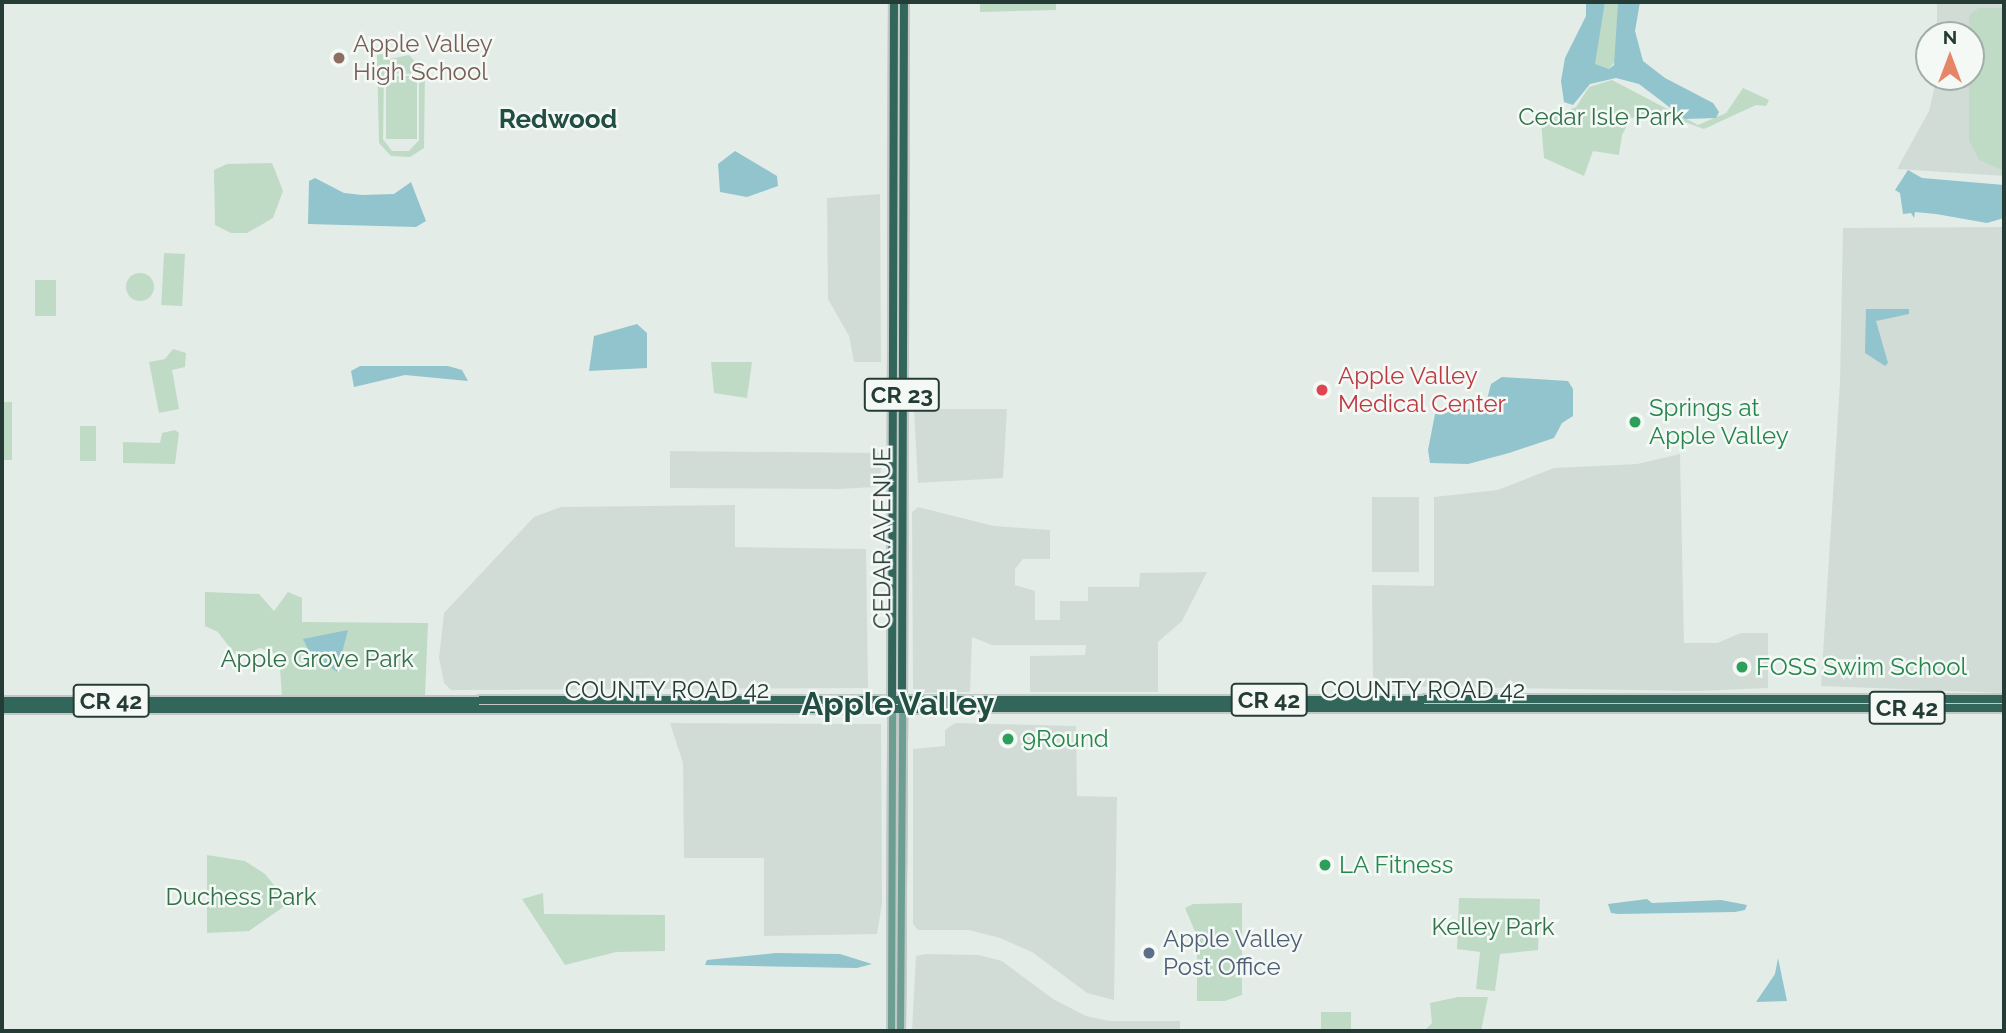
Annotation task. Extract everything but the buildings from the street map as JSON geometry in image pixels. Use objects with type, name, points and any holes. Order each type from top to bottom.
[{"type":"highway","name":"CEDAR AVENUE","points":[[892,707],[894,2]]},
{"type":"highway","name":"CEDAR AVENUE","points":[[902,707],[904,2]]},
{"type":"highway","name":"COUNTY ROAD 42","points":[[902,707],[2004,699]]},
{"type":"highway","name":"COUNTY ROAD 42","points":[[2,701],[892,707]]},
{"type":"highway","name":"COUNTY ROAD 42","points":[[2,709],[2004,708]]},
{"type":"main road","name":"CEDAR AVENUE","points":[[891,1031],[892,707]]},
{"type":"main road","name":"CEDAR AVENUE","points":[[900,1031],[902,707]]},
{"type":"shaded area","points":[[1937,2],[2004,2],[2004,176],[1897,169],[1929,111],[1934,91],[1985,91],[1985,21],[1937,21]]},
{"type":"shaded area","points":[[880,194],[881,362],[854,362],[849,336],[828,299],[827,198]]},
{"type":"shaded area","points":[[2004,227],[2004,693],[1821,686],[1840,382],[1843,228]]},
{"type":"shaded area","points":[[914,409],[1007,409],[1003,478],[918,483]]},
{"type":"shaded area","points":[[670,451],[882,453],[880,481],[875,487],[838,489],[670,488]]},
{"type":"shaded area","points":[[1680,454],[1684,643],[1717,643],[1741,633],[1768,633],[1768,688],[1698,691],[1381,686],[1373,679],[1372,585],[1434,586],[1434,497],[1498,490],[1554,468],[1637,464]]},
{"type":"shaded area","points":[[1372,497],[1419,497],[1419,572],[1372,572]]},
{"type":"shaded area","points":[[735,505],[735,547],[866,549],[868,688],[451,690],[444,683],[439,658],[444,613],[534,517],[561,507]]},
{"type":"shaded area","points":[[918,507],[994,526],[1050,530],[1050,559],[1023,559],[1015,569],[1015,585],[1035,591],[1035,620],[1060,620],[1060,601],[1088,601],[1088,587],[1139,587],[1140,573],[1207,572],[1182,621],[1158,642],[1158,692],[1030,692],[1030,656],[1085,655],[1086,645],[992,645],[972,637],[970,692],[918,693],[913,688],[912,512]]},
{"type":"shaded area","points":[[670,723],[881,724],[882,904],[877,934],[764,936],[764,858],[684,858],[683,763]]},
{"type":"shaded area","points":[[955,723],[1076,726],[1077,796],[1117,797],[1114,1000],[1087,993],[1032,952],[1000,938],[969,930],[918,930],[913,924],[913,749],[945,746],[945,730]]},
{"type":"shaded area","points":[[979,955],[1002,961],[1053,999],[1086,1016],[1109,1021],[1180,1021],[1180,1031],[912,1031],[916,956]]},
{"type":"green space","points":[[980,2],[1056,2],[1056,10],[980,12]]},
{"type":"green space","name":"Cedar Isle Park","points":[[1605,2],[1618,2],[1615,61],[1609,69],[1594,64]]},
{"type":"green space","points":[[1978,8],[2004,8],[2004,171],[1979,160],[1969,141],[1969,91],[1985,91],[1985,21],[1969,21],[1969,16]]},
{"type":"green space","points":[[377,54],[384,54],[385,60],[409,55],[425,72],[424,148],[410,157],[391,156],[379,143]],"holes":[[[384,73],[419,74],[419,140],[409,151],[392,151],[383,139]]]},
{"type":"green space","points":[[386,76],[417,76],[417,139],[386,139]]},
{"type":"green space","name":"Cedar Isle Park","points":[[1612,80],[1698,125],[1726,113],[1743,88],[1769,100],[1766,106],[1756,105],[1704,129],[1660,113],[1631,118],[1622,135],[1619,155],[1593,151],[1584,176],[1544,158],[1541,121],[1576,107],[1589,87]]},
{"type":"green space","points":[[272,163],[283,191],[273,218],[247,233],[231,233],[215,225],[214,170],[227,164]]},
{"type":"green space","points":[[164,253],[185,254],[182,306],[161,305]]},
{"type":"green space","points":[[140,273],[150,277],[154,287],[150,297],[140,301],[130,297],[126,287],[130,277]]},
{"type":"green space","points":[[35,280],[56,280],[56,316],[35,316]]},
{"type":"green space","points":[[173,349],[186,353],[185,367],[172,370],[179,409],[159,413],[149,362],[165,359]]},
{"type":"green space","points":[[711,362],[752,362],[747,398],[714,393]]},
{"type":"green space","points":[[2,402],[12,402],[12,460],[2,460]]},
{"type":"green space","points":[[80,426],[96,426],[96,461],[80,461]]},
{"type":"green space","points":[[175,430],[179,433],[175,464],[123,463],[123,442],[160,443],[162,433]]},
{"type":"green space","name":"Apple Grove Park","points":[[205,592],[259,594],[274,611],[288,592],[302,598],[302,622],[428,623],[425,695],[282,697],[280,668],[274,653],[260,648],[237,657],[218,632],[205,626]]},
{"type":"green space","name":"Duchess Park","points":[[207,855],[245,861],[265,874],[289,903],[249,931],[207,933]]},
{"type":"green space","points":[[543,893],[544,914],[665,915],[665,951],[616,952],[565,965],[522,899]]},
{"type":"green space","name":"Kelley Park","points":[[1459,898],[1540,899],[1538,950],[1500,954],[1495,991],[1476,989],[1480,952],[1457,949]]},
{"type":"green space","points":[[1242,903],[1242,995],[1225,1001],[1197,1001],[1197,936],[1185,908],[1193,904]]},
{"type":"green space","points":[[1458,997],[1488,997],[1481,1031],[1426,1029],[1432,1023],[1430,1003]]},
{"type":"green space","points":[[1321,1012],[1351,1012],[1351,1031],[1321,1031]]},
{"type":"water","points":[[1586,2],[1605,2],[1595,64],[1609,69],[1614,65],[1618,2],[1640,2],[1635,31],[1643,61],[1665,78],[1713,103],[1719,112],[1716,118],[1685,119],[1639,84],[1616,78],[1590,84],[1573,105],[1564,102],[1561,81],[1565,58],[1586,16]]},
{"type":"water","points":[[735,151],[777,176],[778,186],[747,197],[720,192],[718,164]]},
{"type":"water","points":[[1908,170],[1922,178],[2004,185],[2004,218],[1987,223],[1936,214],[1915,212],[1914,218],[1911,213],[1903,214],[1900,193],[1895,190]]},
{"type":"water","points":[[315,178],[344,193],[362,195],[394,194],[411,182],[426,221],[416,227],[308,224],[309,181]]},
{"type":"water","points":[[1866,309],[1909,309],[1909,314],[1876,321],[1888,363],[1885,366],[1865,353]]},
{"type":"water","points":[[637,324],[647,333],[647,368],[589,371],[594,336]]},
{"type":"water","points":[[360,366],[448,366],[462,370],[468,381],[405,375],[354,387],[351,371]]},
{"type":"water","points":[[1502,377],[1568,381],[1573,389],[1573,416],[1562,423],[1554,438],[1509,453],[1468,464],[1430,463],[1428,450],[1435,414],[1485,407],[1491,384]]},
{"type":"water","points":[[348,630],[337,672],[310,653],[303,639]]},
{"type":"water","points":[[1647,899],[1652,903],[1721,900],[1747,905],[1745,910],[1735,912],[1618,914],[1611,913],[1608,904]]},
{"type":"water","points":[[776,953],[840,954],[872,964],[857,968],[705,965],[707,960]]},
{"type":"water","points":[[1778,958],[1787,1001],[1756,1002],[1775,974]]},
{"type":"place","name":"Apple Valley High School","points":[[339,58]]},
{"type":"place","name":"Apple Valley Medical Center","points":[[1322,390]]},
{"type":"place","name":"Springs at Apple Valley","points":[[1635,422]]},
{"type":"place","name":"FOSS Swim School","points":[[1742,667]]},
{"type":"place","name":"9Round","points":[[1008,739]]},
{"type":"place","name":"LA Fitness","points":[[1325,865]]},
{"type":"place","name":"Apple Valley Post Office","points":[[1149,953]]},
{"type":"district","name":"Redwood","points":[[558,120]]},
{"type":"district","name":"Apple Valley","points":[[898,704]]}]
